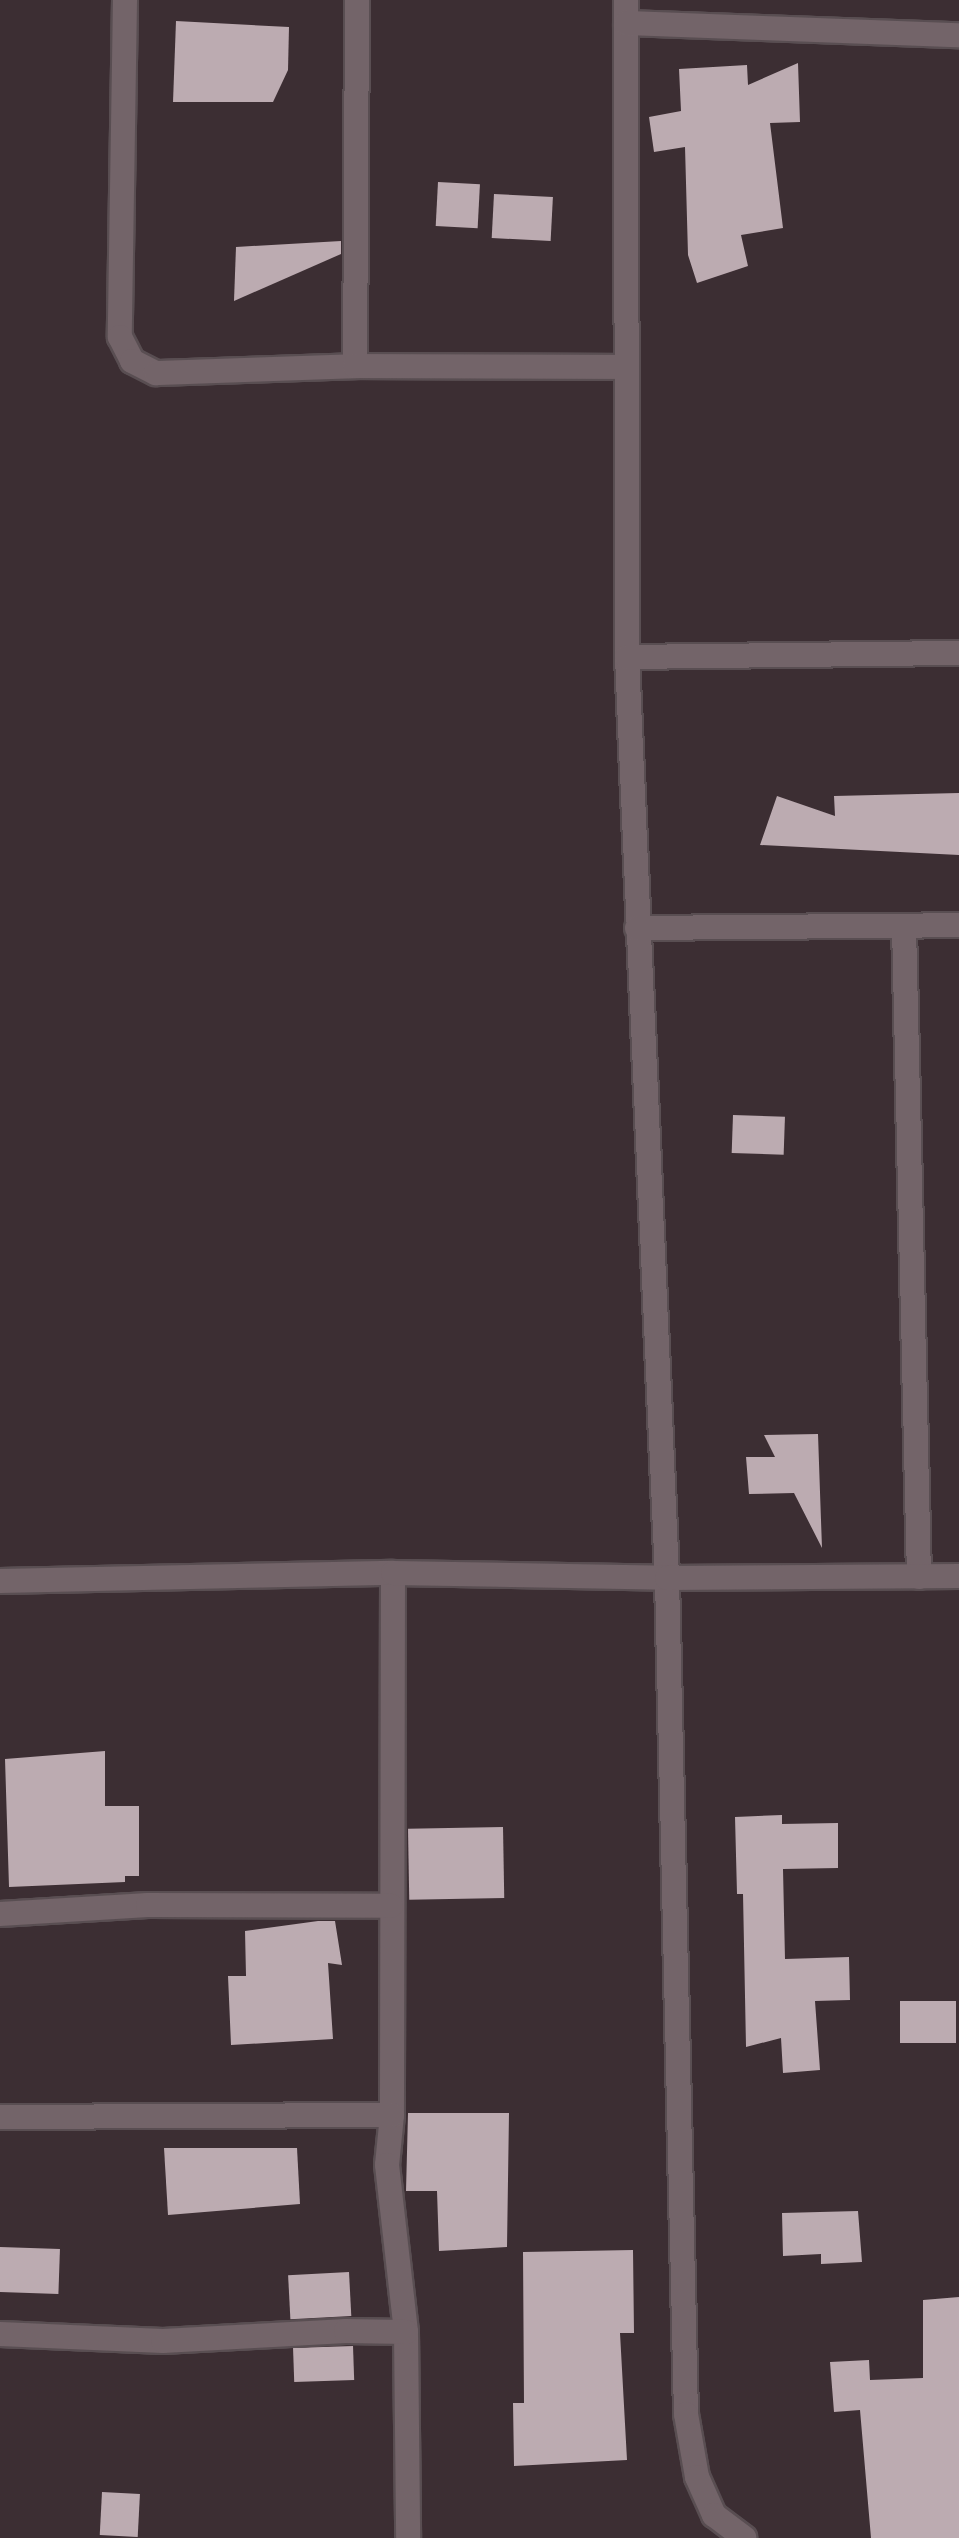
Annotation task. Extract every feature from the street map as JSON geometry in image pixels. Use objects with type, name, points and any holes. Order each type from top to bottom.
[{"type":"street","points":[[125,0],[120,337],[132,361],[156,373],[355,366],[627,367]]},
{"type":"street","points":[[355,366],[357,0]]},
{"type":"street","points":[[744,2538],[714,2515],[697,2477],[686,2414],[667,1578],[627,657],[626,11],[959,35]]},
{"type":"street","points":[[627,657],[959,653]]},
{"type":"street","points":[[637,928],[959,925]]},
{"type":"street","points":[[904,926],[919,1577]]},
{"type":"street","points":[[0,1581],[393,1573],[667,1578],[959,1576]]},
{"type":"street","points":[[393,1573],[392,2115],[387,2165],[406,2332],[408,2538]]},
{"type":"street","points":[[0,1914],[148,1905],[391,1906]]},
{"type":"street","points":[[0,2117],[392,2115]]},
{"type":"street","points":[[0,2334],[163,2341],[346,2331],[406,2332]]},
{"type":"building","points":[[176,21],[289,27],[288,70],[273,102],[173,102]]},
{"type":"building","points":[[798,63],[800,122],[770,123],[783,228],[741,235],[748,266],[697,283],[688,255],[685,147],[654,152],[649,117],[681,111],[679,69],[747,65],[748,85]]},
{"type":"building","points":[[438,182],[480,184],[478,228],[436,226]]},
{"type":"building","points":[[494,194],[553,197],[551,241],[492,238]]},
{"type":"building","points":[[341,241],[341,254],[234,301],[236,247]]},
{"type":"building","points":[[959,793],[959,855],[760,845],[777,796],[835,816],[834,796]]},
{"type":"building","points":[[733,1115],[785,1117],[784,1155],[732,1153]]},
{"type":"building","points":[[818,1434],[822,1548],[794,1493],[749,1494],[746,1457],[775,1457],[764,1435]]},
{"type":"building","points":[[105,1751],[105,1806],[139,1806],[139,1876],[125,1876],[125,1882],[9,1887],[5,1759]]},
{"type":"building","points":[[782,1815],[782,1824],[838,1823],[838,1868],[783,1869],[785,1959],[849,1957],[850,2000],[815,2001],[820,2070],[783,2073],[781,2038],[746,2047],[743,1894],[737,1894],[735,1817]]},
{"type":"building","points":[[503,1827],[504,1898],[409,1900],[408,1829]]},
{"type":"building","points":[[335,1921],[342,1965],[328,1963],[333,2039],[231,2045],[228,1976],[246,1976],[245,1931]]},
{"type":"building","points":[[900,2001],[956,2001],[956,2043],[900,2043]]},
{"type":"building","points":[[408,2113],[509,2113],[507,2247],[439,2251],[437,2191],[406,2191]]},
{"type":"building","points":[[164,2148],[297,2148],[300,2204],[168,2215]]},
{"type":"building","points":[[858,2211],[862,2262],[821,2264],[821,2254],[783,2256],[782,2213]]},
{"type":"building","points":[[0,2247],[60,2249],[58,2294],[0,2292]]},
{"type":"building","points":[[633,2250],[634,2333],[620,2333],[627,2460],[514,2466],[513,2403],[524,2403],[523,2252]]},
{"type":"building","points":[[349,2272],[351,2316],[290,2319],[288,2275]]},
{"type":"building","points":[[959,2297],[959,2538],[871,2538],[860,2410],[834,2412],[830,2362],[869,2360],[870,2380],[923,2378],[923,2300]]},
{"type":"building","points":[[353,2346],[354,2380],[294,2382],[293,2348]]},
{"type":"building","points":[[102,2492],[140,2494],[138,2537],[100,2535]]}]
